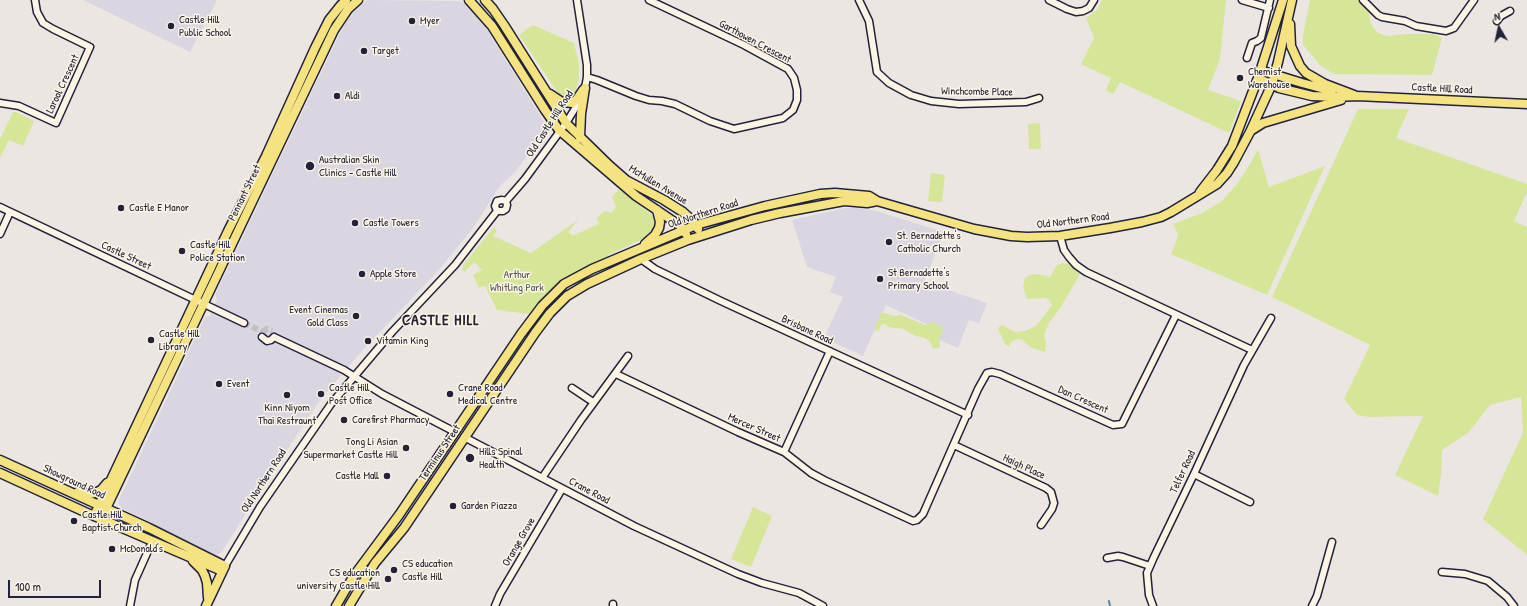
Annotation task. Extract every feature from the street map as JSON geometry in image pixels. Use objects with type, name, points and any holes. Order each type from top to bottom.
[{"type":"main road","name":"Pennant Street","points":[[103,507],[115,469],[228,231],[266,156],[315,48],[329,20],[346,0]]},
{"type":"main road","name":"Pennant Street","points":[[103,507],[204,304],[334,30],[348,9],[358,0]]},
{"type":"main road","points":[[469,0],[492,26],[545,110],[560,130]]},
{"type":"main road","points":[[484,0],[493,9],[566,123]]},
{"type":"main road","name":"Old Northern Road","points":[[1197,196],[1217,170],[1232,146],[1259,74],[1284,0]]},
{"type":"main road","name":"Old Northern Road","points":[[533,317],[564,284],[592,269],[696,225],[764,206],[820,194],[835,193],[865,195],[877,201],[962,226],[992,233],[1027,237],[1060,236],[1156,219],[1172,212],[1217,184],[1227,173],[1250,132],[1272,84],[1292,0]]},
{"type":"main road","points":[[1290,9],[1291,43],[1294,54],[1300,66],[1310,76],[1325,84],[1357,96]]},
{"type":"main road","name":"Castle Hill Road","points":[[1259,74],[1275,75],[1318,88],[1357,96]]},
{"type":"main road","name":"Castle Hill Road","points":[[1259,74],[1272,84],[1292,92],[1312,96],[1357,96],[1527,104]]},
{"type":"main road","points":[[546,91],[562,102],[572,103],[585,88]]},
{"type":"main road","points":[[580,138],[581,114],[585,88]]},
{"type":"main road","points":[[1250,132],[1263,122],[1357,96]]},
{"type":"main road","name":"McMullen Avenue","points":[[566,123],[580,138],[626,180],[683,212],[696,225],[700,236]]},
{"type":"main road","name":"McMullen Avenue","points":[[560,130],[636,196],[684,230]]},
{"type":"main road","name":"Old Northern Road","points":[[550,313],[574,291],[586,284],[688,240],[751,220],[788,211],[844,201],[867,203],[877,201]]},
{"type":"main road","points":[[641,259],[634,252],[652,238],[659,228],[660,222],[657,210]]},
{"type":"main road","points":[[684,230],[688,240]]},
{"type":"main road","name":"Terminus Street","points":[[350,606],[371,569],[404,528],[464,437],[550,313]]},
{"type":"main road","name":"Terminus Street","points":[[336,606],[353,577],[399,515],[533,317]]},
{"type":"main road","points":[[521,334],[530,340]]},
{"type":"main road","name":"Crane Road","points":[[455,432],[464,437]]},
{"type":"main road","name":"Showground Road","points":[[0,460],[149,528],[224,569]]},
{"type":"main road","points":[[56,486],[84,494],[93,494],[104,487],[115,469]]},
{"type":"main road","name":"Showground Road","points":[[0,473],[152,542],[188,557],[224,569]]},
{"type":"main road","points":[[98,518],[103,507]]},
{"type":"main road","points":[[188,557],[199,567],[205,576],[207,583],[207,604]]},
{"type":"main road","name":"Old Northern Road","points":[[207,604],[224,569]]},
{"type":"street","name":"Larool Crescent","points":[[0,103],[19,106],[56,123],[90,47],[53,30],[43,22],[37,12],[36,0]]},
{"type":"street","name":"Old Castle Hill Road","points":[[354,376],[392,332],[455,265],[497,211],[501,212],[505,210],[507,207],[506,201],[525,179],[576,107],[585,88],[587,77],[577,0]]},
{"type":"street","name":"Garthowen Crescent","points":[[587,77],[636,96],[675,104],[710,122],[734,129],[783,118],[793,110],[797,100],[797,90],[794,78],[788,69],[744,45],[649,0]]},
{"type":"street","name":"Winchcombe Place","points":[[859,0],[869,21],[877,72],[889,82],[911,95],[931,101],[959,104],[1026,102],[1039,98]]},
{"type":"street","points":[[1049,0],[1076,12],[1089,8],[1094,0]]},
{"type":"street","points":[[1242,0],[1269,8]]},
{"type":"street","points":[[1247,58],[1252,43],[1260,38],[1270,0]]},
{"type":"street","points":[[1363,0],[1382,17],[1405,21],[1416,26],[1446,31],[1454,28],[1474,0]]},
{"type":"street","points":[[1497,21],[1501,16],[1510,11]]},
{"type":"street","name":"Castle Street","points":[[0,207],[244,323]]},
{"type":"street","points":[[0,234],[10,212]]},
{"type":"street","points":[[1060,236],[1064,250],[1076,265],[1086,272],[1252,350]]},
{"type":"street","name":"Brisbane Road","points":[[641,259],[655,269],[968,415]]},
{"type":"street","name":"Dan Crescent","points":[[968,415],[983,378],[990,372],[1000,374],[1113,425],[1122,424],[1176,315]]},
{"type":"street","name":"Telfer Road","points":[[1152,606],[1149,595],[1147,574],[1150,566],[1244,365],[1271,318]]},
{"type":"street","points":[[262,337],[267,341],[271,340],[273,334],[354,376]]},
{"type":"street","name":"Mercer Street","points":[[616,374],[738,432],[784,452],[830,351]]},
{"type":"street","points":[[542,478],[593,402],[616,374],[628,356]]},
{"type":"street","name":"Crane Road","points":[[354,376],[382,394],[455,432]]},
{"type":"street","name":"Old Northern Road","points":[[224,569],[260,507],[291,460],[331,404],[354,376]]},
{"type":"street","points":[[572,388],[593,402]]},
{"type":"street","points":[[784,452],[824,480],[913,521],[917,520],[923,514],[968,415]]},
{"type":"street","name":"Crane Road","points":[[464,437],[622,520],[738,574],[762,583],[799,593],[823,606]]},
{"type":"street","name":"Haigh Place","points":[[954,445],[1046,488],[1051,492],[1054,502],[1052,509],[1041,525]]},
{"type":"street","points":[[1194,474],[1250,502]]},
{"type":"street","name":"Orange Grove","points":[[495,606],[500,594],[562,489]]},
{"type":"street","points":[[130,606],[136,580],[152,542]]},
{"type":"street","points":[[1312,606],[1317,596],[1332,542]]},
{"type":"street","points":[[1108,558],[1118,556],[1150,566]]},
{"type":"street","points":[[1442,572],[1465,574],[1488,581],[1507,596],[1514,606]]},
{"type":"shaded area","name":"Castle Hill Public School","points":[[83,0],[217,0],[190,52]]},
{"type":"shaded area","name":"Castle Towers","points":[[367,0],[461,1],[474,11],[484,25],[546,125],[544,133],[515,172],[500,186],[473,228],[438,271],[361,352],[318,403],[221,553],[216,555],[123,509],[118,503],[205,317],[210,316],[217,300],[215,295],[341,31],[353,11]]},
{"type":"shaded area","name":"St Bernadette's Primary School","points":[[845,208],[876,211],[944,232],[924,282],[987,303],[979,323],[969,320],[958,348],[937,339],[941,331],[886,305],[863,356],[824,338],[843,297],[830,292],[836,277],[807,267],[792,220]]},
{"type":"green space","points":[[1102,0],[1226,0],[1220,59],[1208,90],[1241,101],[1229,133],[1120,82],[1113,94],[1106,90],[1111,78],[1081,64],[1094,38],[1086,18],[1097,10]]},
{"type":"green space","points":[[1310,0],[1360,0],[1369,12],[1371,24],[1377,32],[1383,35],[1434,34],[1442,38],[1432,75],[1333,74],[1320,65],[1303,45],[1303,35]]},
{"type":"green space","points":[[533,25],[574,43],[579,64],[579,79],[575,92],[570,98],[566,99],[560,96],[519,35]]},
{"type":"green space","points":[[1358,109],[1409,109],[1396,138],[1527,184],[1527,192],[1514,221],[1527,227],[1527,555],[1483,519],[1523,433],[1521,397],[1490,405],[1469,432],[1442,450],[1438,496],[1395,475],[1423,416],[1369,417],[1357,415],[1344,399],[1370,345],[1272,297]]},
{"type":"green space","points":[[13,112],[34,121],[23,146],[9,140],[0,158],[0,139]]},
{"type":"green space","points":[[1040,123],[1041,149],[1029,149],[1028,124]]},
{"type":"green space","points":[[1258,149],[1269,187],[1325,166],[1267,295],[1171,254],[1178,234],[1173,224],[1202,213],[1222,201],[1237,184]]},
{"type":"green space","points":[[931,173],[945,175],[942,202],[928,201]]},
{"type":"green space","name":"Arthur Whitling Park","points":[[619,189],[653,216],[655,228],[651,234],[610,254],[601,261],[565,279],[549,292],[529,314],[497,310],[485,286],[479,288],[473,275],[482,270],[474,262],[465,272],[462,270],[463,265],[494,227],[497,231],[493,236],[531,253],[579,219],[568,232],[573,236],[600,223],[596,219],[603,212],[606,211],[611,213],[616,207],[612,197]]},
{"type":"green space","points":[[1062,263],[1069,264],[1080,274],[1061,307],[1049,323],[1044,337],[1046,341],[1045,352],[1030,347],[1023,340],[1018,339],[1011,342],[1009,347],[1005,344],[998,328],[1002,325],[1015,332],[1025,331],[1036,326],[1052,305],[1049,300],[1045,298],[1027,299],[1023,286],[1025,278],[1030,275],[1038,274],[1050,277],[1056,266]]},
{"type":"green space","points":[[881,313],[894,316],[898,316],[899,314],[925,325],[932,322],[941,326],[943,331],[939,338],[940,347],[933,349],[930,342],[925,338],[916,336],[903,329],[888,327],[886,324],[881,325],[879,331],[874,330]]},
{"type":"green space","points":[[753,507],[772,516],[751,567],[731,559]]},
{"type":"waterway","points":[[1109,601],[1110,606]]},
{"type":"tunnel","points":[[244,323],[263,332]]},
{"type":"tunnel","points":[[263,332],[267,329],[272,331]]},
{"type":"place","name":"Myer","points":[[412,21]]},
{"type":"place","name":"Castle Hill Public School","points":[[171,26]]},
{"type":"place","name":"Target","points":[[364,51]]},
{"type":"place","name":"Chemist Warehouse","points":[[1240,78]]},
{"type":"place","name":"Aldi","points":[[337,96]]},
{"type":"place","name":"Australian Skin Clinics - Castle Hill","points":[[310,166]]},
{"type":"place","name":"Castle E Manor","points":[[121,208]]},
{"type":"place","name":"Castle Towers","points":[[355,223]]},
{"type":"place","name":"St. Bernadette's Catholic Church","points":[[889,242]]},
{"type":"place","name":"Castle Hill Police Station","points":[[182,251]]},
{"type":"place","name":"Apple Store","points":[[362,274]]},
{"type":"place","name":"St Bernadette's Primary School","points":[[880,279]]},
{"type":"place","name":"Event Cinemas Gold Class","points":[[356,316]]},
{"type":"place","name":"Castle Hill Library","points":[[151,340]]},
{"type":"place","name":"Vitamin King","points":[[368,341]]},
{"type":"place","name":"Event","points":[[219,384]]},
{"type":"place","name":"Castle Hill Post Office","points":[[321,394]]},
{"type":"place","name":"Crane Road Medical Centre","points":[[450,394]]},
{"type":"place","name":"Kinn Niyom Thai Restraunt","points":[[287,395]]},
{"type":"place","name":"Carefirst Pharmacy","points":[[344,420]]},
{"type":"place","name":"Tong Li Asian Supermarket Castle Hill","points":[[406,448]]},
{"type":"place","name":"Hills Spinal Health","points":[[470,458]]},
{"type":"place","name":"Castle Mall","points":[[387,476]]},
{"type":"place","name":"Garden Piazza","points":[[453,506]]},
{"type":"place","name":"Castle Hill Baptist Church","points":[[74,521]]},
{"type":"place","name":"McDonald's","points":[[112,549]]},
{"type":"place","name":"CS education Castle Hill","points":[[394,570]]},
{"type":"place","name":"CS education university Castle Hill","points":[[388,579]]},
{"type":"district","name":"CASTLE HILL","points":[[441,321]]}]
